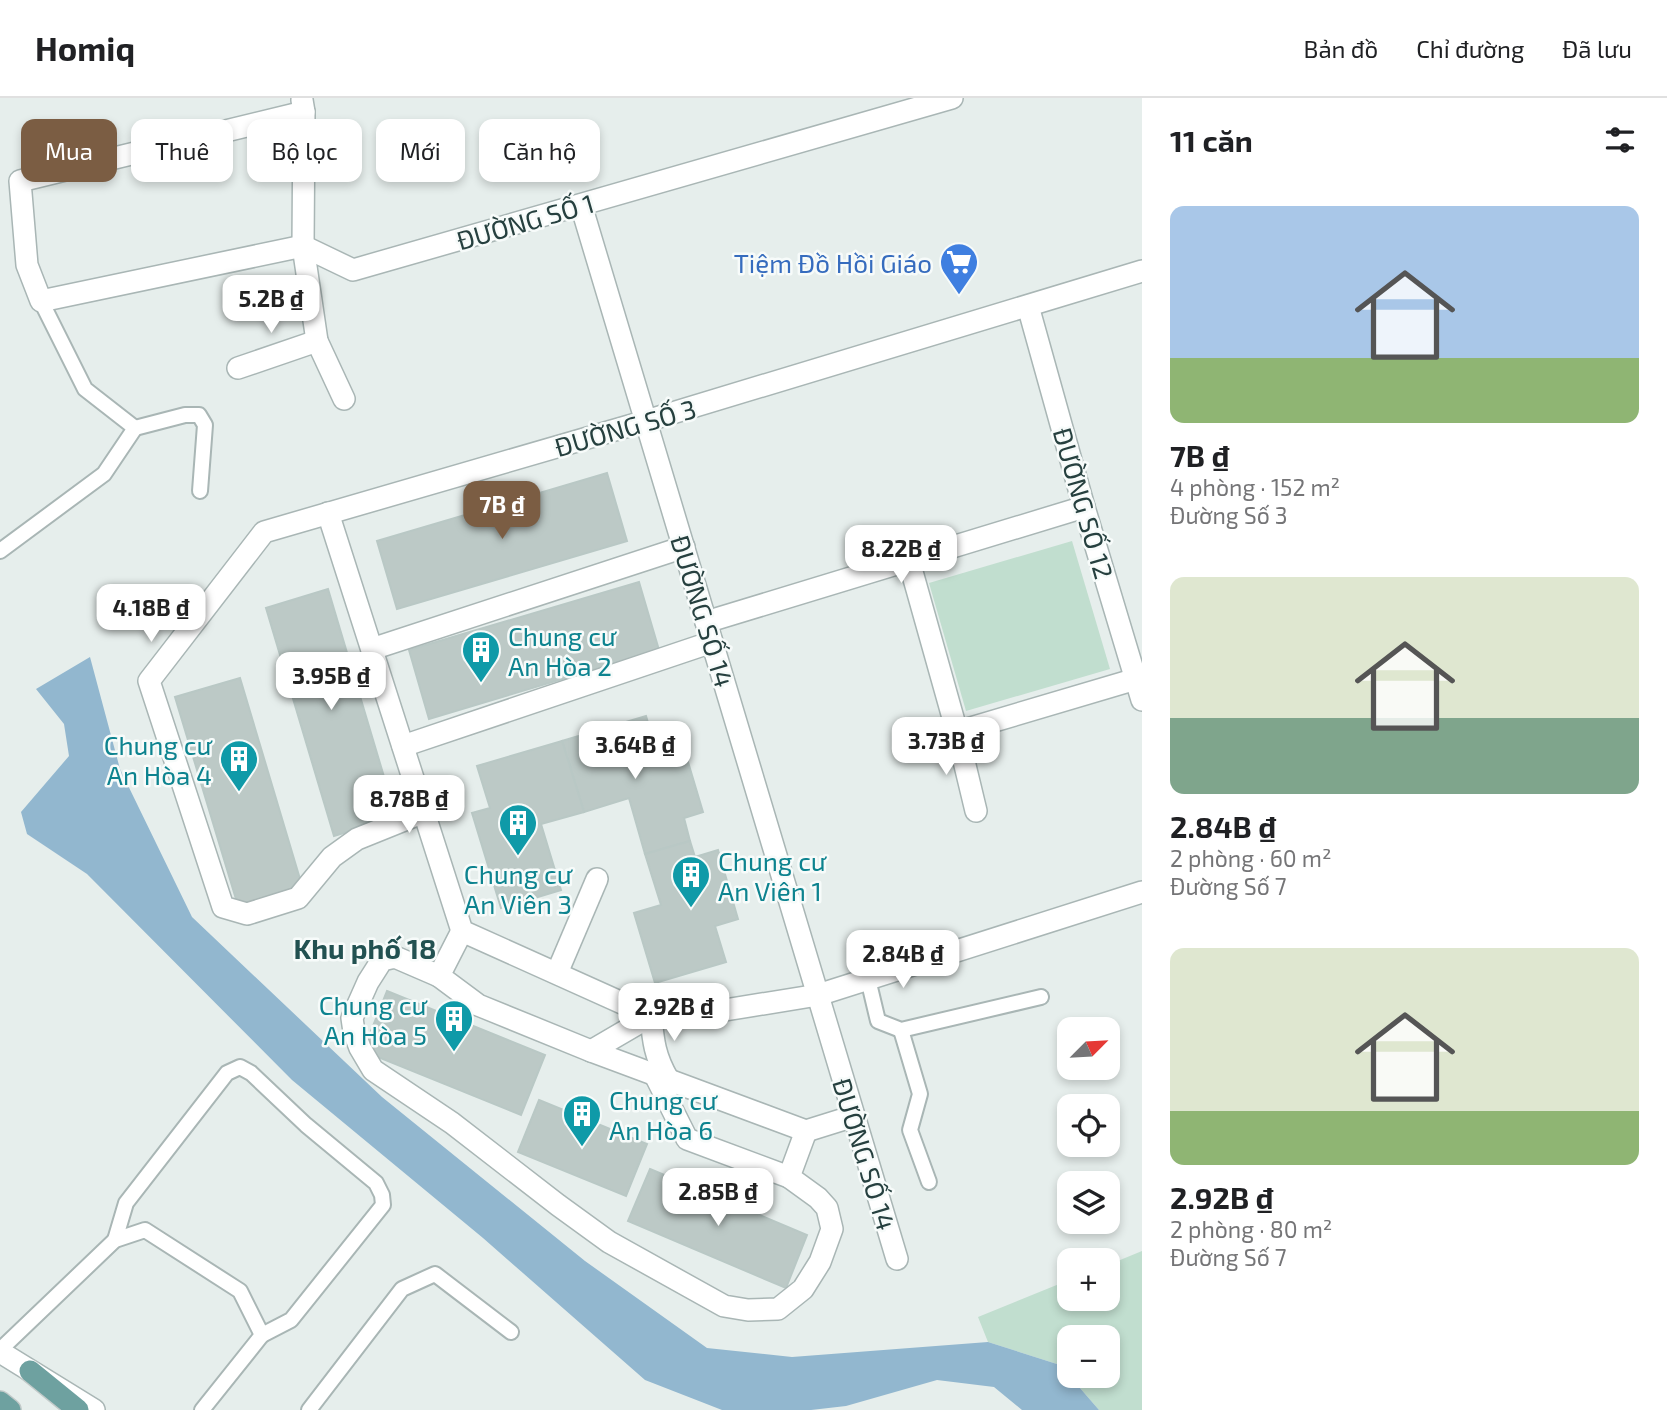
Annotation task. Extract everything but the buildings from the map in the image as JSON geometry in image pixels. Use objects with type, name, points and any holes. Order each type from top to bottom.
[{"type":"main road","points":[[30,1371],[78,1410]]},
{"type":"main road","points":[[0,1402],[10,1410]]},
{"type":"street","name":"ĐƯỜNG SỐ 1","points":[[303,246],[353,270],[952,98]]},
{"type":"street","points":[[303,246],[41,301],[27,265],[20,181],[303,105],[303,246],[317,341],[344,399]]},
{"type":"street","name":"ĐƯỜNG SỐ 14","points":[[581,205],[897,1259]]},
{"type":"street","name":"ĐƯỜNG SỐ 3","points":[[424,812],[357,839],[332,858],[298,898],[247,914],[223,907],[149,681],[264,532],[646,421],[1142,271]]},
{"type":"street","name":"ĐƯỜNG SỐ 12","points":[[1028,306],[1142,700]]},
{"type":"street","points":[[238,368],[317,341]]},
{"type":"street","points":[[706,622],[1084,507]]},
{"type":"street","points":[[328,513],[462,931],[439,976]]},
{"type":"street","points":[[372,649],[684,547]]},
{"type":"street","points":[[909,561],[976,811]]},
{"type":"street","points":[[403,746],[712,642]]},
{"type":"street","points":[[957,733],[1136,679]]},
{"type":"street","points":[[556,973],[597,878]]},
{"type":"street","points":[[462,931],[651,1016],[694,1015],[818,995],[1142,892]]},
{"type":"street","points":[[651,1016],[653,1044],[661,1077],[687,1139],[789,1177],[827,1208],[832,1229],[820,1262],[803,1289],[778,1309],[748,1310],[723,1306],[609,1242],[452,1123],[373,1070],[360,1048],[352,1018],[368,982],[382,960],[395,957],[439,976],[478,1005],[591,1051],[661,1077],[806,1131],[854,1116]]},
{"type":"street","points":[[591,1051],[651,1016]]},
{"type":"street","points":[[789,1177],[806,1131]]},
{"type":"street","points":[[0,1351],[94,1410]]},
{"type":"lane","points":[[41,301],[85,389],[135,428]]},
{"type":"lane","points":[[0,551],[104,474],[135,428],[185,415],[199,415],[205,425],[200,491]]},
{"type":"lane","points":[[868,979],[878,1021],[901,1030],[1041,997]]},
{"type":"lane","points":[[901,1030],[920,1094],[910,1130],[929,1182]]},
{"type":"lane","points":[[115,1240],[126,1203],[227,1073],[240,1067],[251,1073],[306,1125],[376,1183],[383,1205],[291,1320],[262,1335],[202,1410]]},
{"type":"lane","points":[[0,1351],[115,1240],[145,1230],[240,1291],[262,1335]]},
{"type":"lane","points":[[309,1410],[402,1289],[435,1274],[511,1332]]},
{"type":"green space","points":[[1072,541],[1110,669],[966,711],[929,583]]},
{"type":"green space","points":[[1142,1251],[1142,1410],[1099,1410],[1080,1388],[1120,1388],[1120,1325],[1057,1325],[1057,1364],[988,1342],[978,1317],[1057,1285],[1057,1311],[1120,1311],[1120,1260]]},
{"type":"water","points":[[90,657],[120,769],[192,917],[382,1097],[585,1261],[707,1348],[792,1357],[988,1342],[1057,1364],[1057,1388],[1080,1388],[1099,1410],[1022,1410],[994,1387],[937,1380],[846,1406],[811,1410],[722,1410],[645,1380],[483,1238],[292,1080],[87,874],[27,834],[21,812],[69,756],[64,724],[36,689]]},
{"type":"place","name":"Tiệm Đồ Hồi Giáo","points":[[959,296]]},
{"type":"place","name":"Chung cư An Hòa 2","points":[[481,684]]},
{"type":"place","name":"Chung cư An Hòa 4","points":[[239,793]]},
{"type":"place","name":"Chung cư An Viên 3","points":[[518,857]]},
{"type":"place","name":"Chung cư An Viên 1","points":[[691,909]]},
{"type":"place","name":"Chung cư An Hòa 5","points":[[454,1053]]},
{"type":"place","name":"Chung cư An Hòa 6","points":[[582,1148]]},
{"type":"district","name":"Khu phố 18","points":[[365,948]]}]
